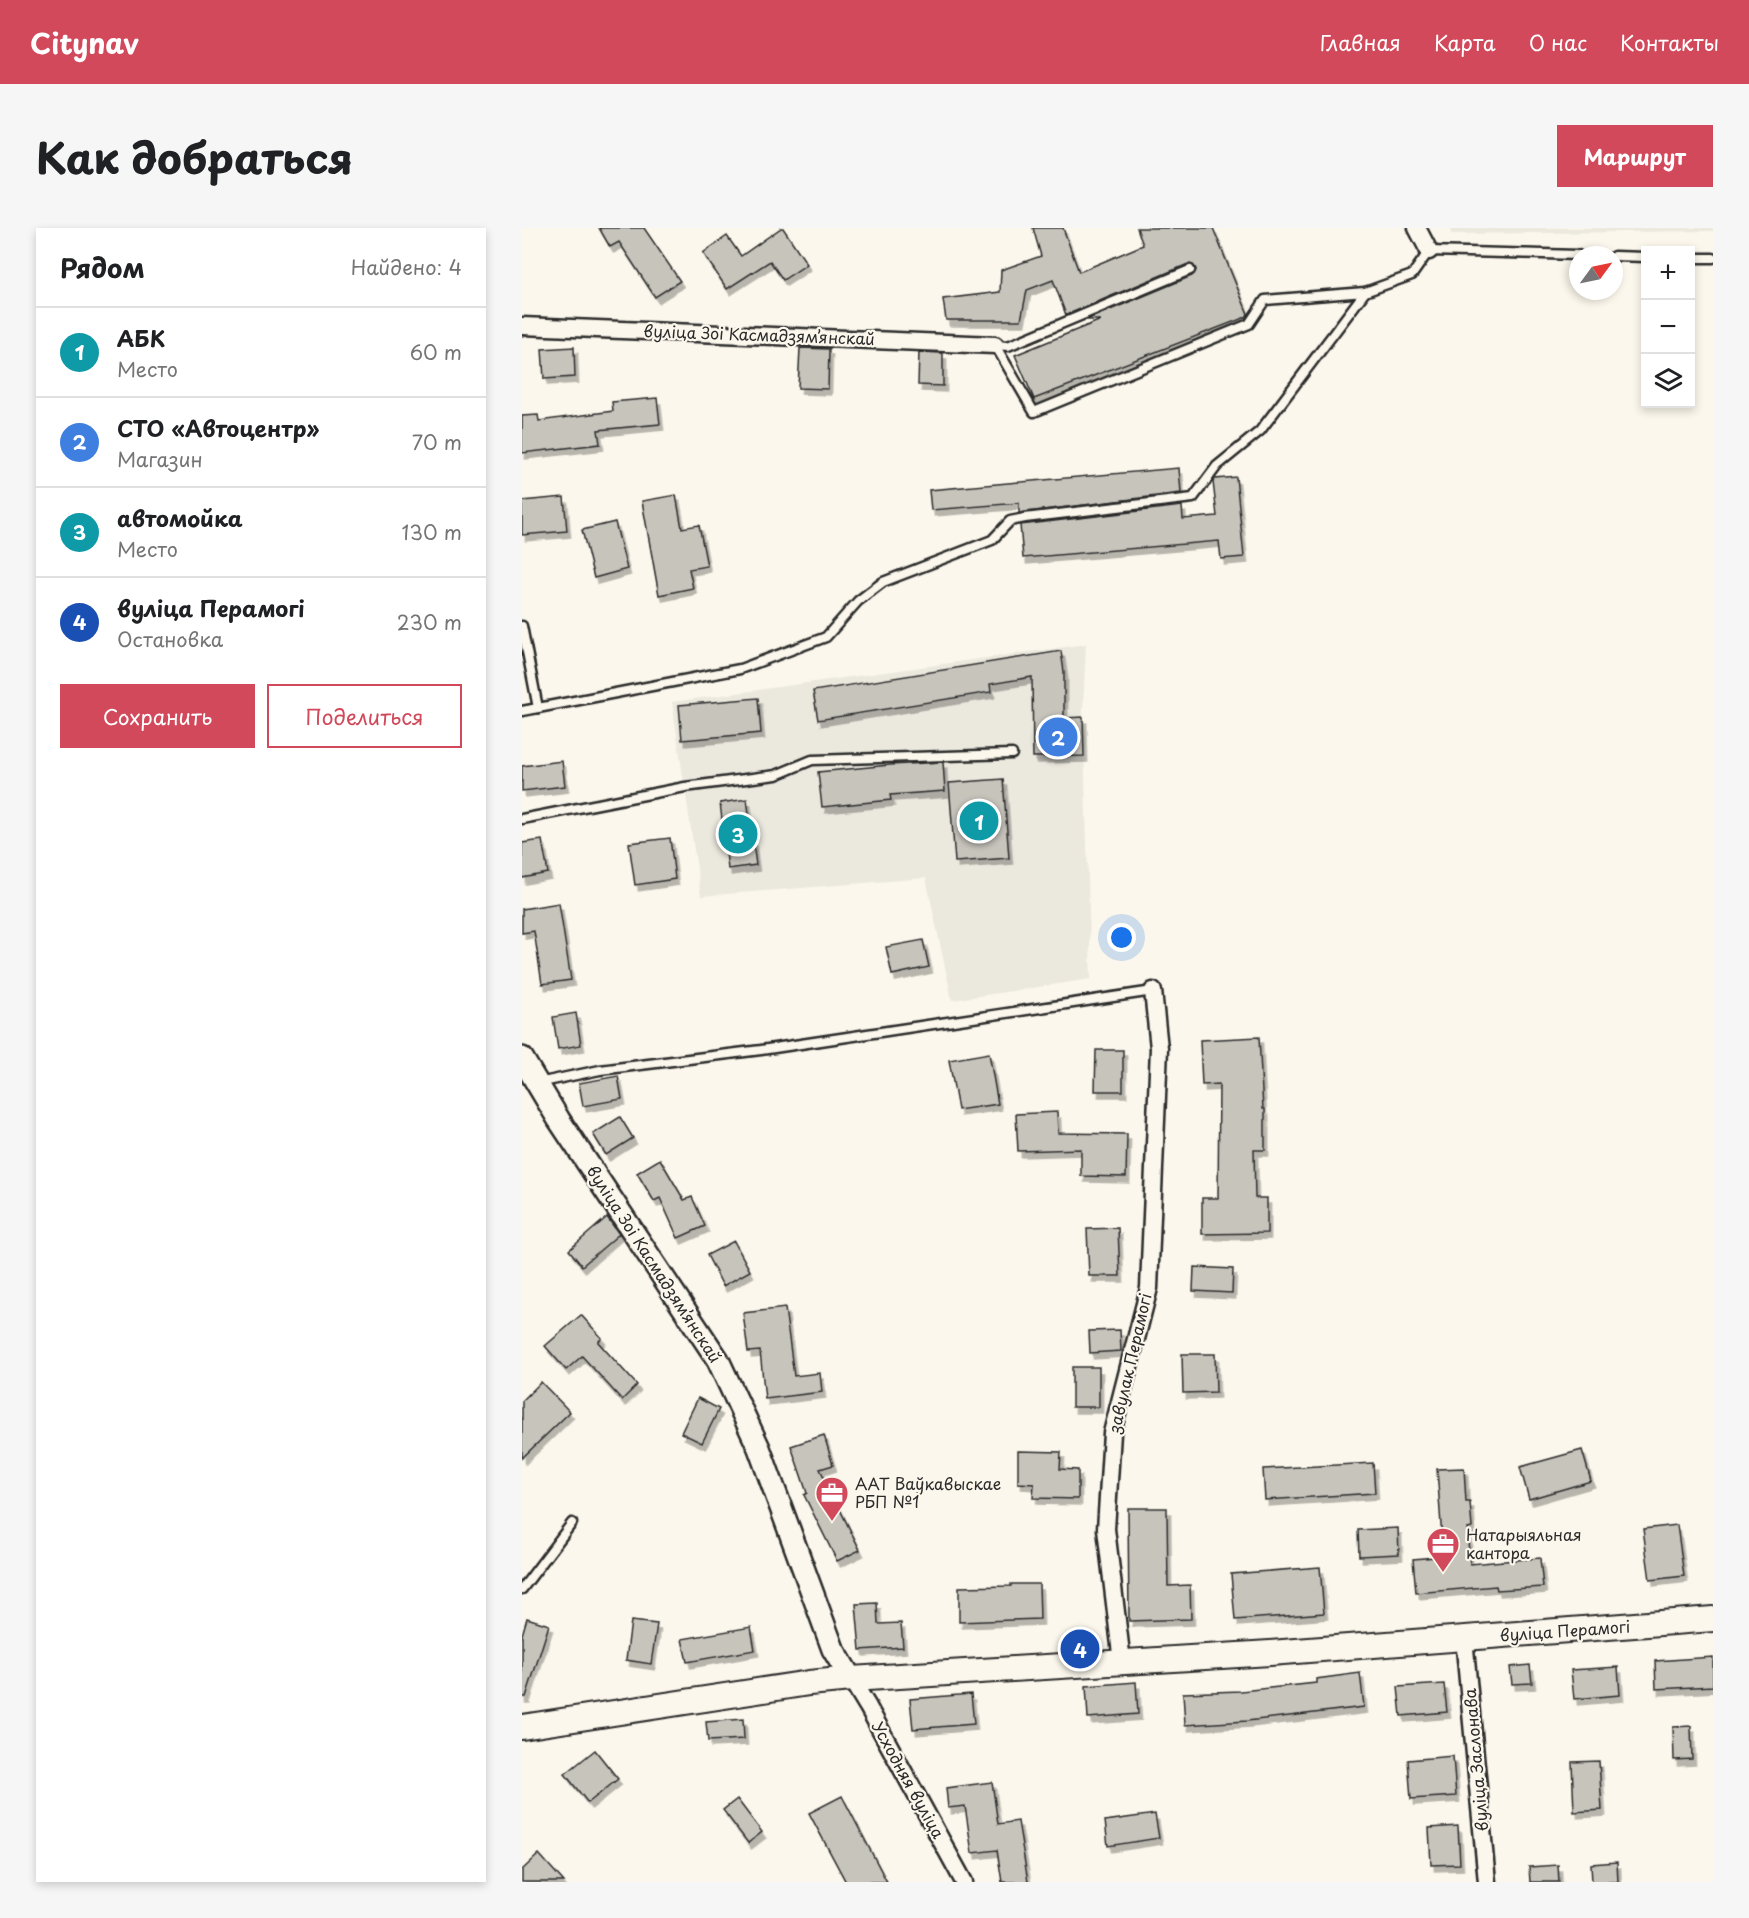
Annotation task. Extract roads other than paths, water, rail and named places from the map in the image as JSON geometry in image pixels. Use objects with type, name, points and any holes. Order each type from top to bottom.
[{"type":"main road","name":"вуліца Перамогі","points":[[522,1727],[809,1683],[851,1679],[1122,1662],[1713,1619]]},
{"type":"street","points":[[1417,228],[1429,251]]},
{"type":"street","name":"вуліца Зоі Касмадзямʼянскай","points":[[522,326],[995,345]]},
{"type":"street","name":"завулак Перамогі","points":[[1122,1662],[1106,1529],[1112,1433],[1149,1288],[1159,1048],[1153,991]]},
{"type":"street","name":"вуліца Зоі Касмадзямʼянскай","points":[[522,1058],[559,1120],[718,1360],[759,1448],[833,1649],[851,1679]]},
{"type":"street","name":"вуліца Заслонава","points":[[1464,1638],[1487,1882]]},
{"type":"street","name":"Усходняя вуліца","points":[[851,1679],[964,1882]]},
{"type":"lane","points":[[995,345],[1034,412],[1249,324],[1265,300],[1365,292],[1412,275],[1429,251],[1569,255]]},
{"type":"lane","points":[[1623,256],[1641,257]]},
{"type":"lane","points":[[1695,258],[1713,258]]},
{"type":"lane","points":[[995,345],[1008,346],[1190,270]]},
{"type":"lane","points":[[522,711],[740,669],[826,637],[858,601],[883,582],[992,540],[1010,521],[1192,498],[1217,466],[1260,431],[1365,292]]},
{"type":"lane","points":[[522,626],[538,708]]},
{"type":"lane","points":[[522,819],[686,787],[776,775],[812,760],[1012,754]]},
{"type":"lane","points":[[537,1083],[600,1070],[761,1050],[1153,991]]},
{"type":"lane","points":[[522,1589],[572,1523]]},
{"type":"place","name":"СТО «Автоцентр»","points":[[1058,737]]},
{"type":"place","name":"АБК","points":[[979,821]]},
{"type":"place","name":"автомойка","points":[[738,834]]},
{"type":"place","name":"ААТ Ваўкавыскае РБП №1","points":[[832,1522]]},
{"type":"place","name":"Натарыяльная кантора","points":[[1443,1573]]},
{"type":"place","name":"вуліца Перамогі","points":[[1080,1649]]}]
